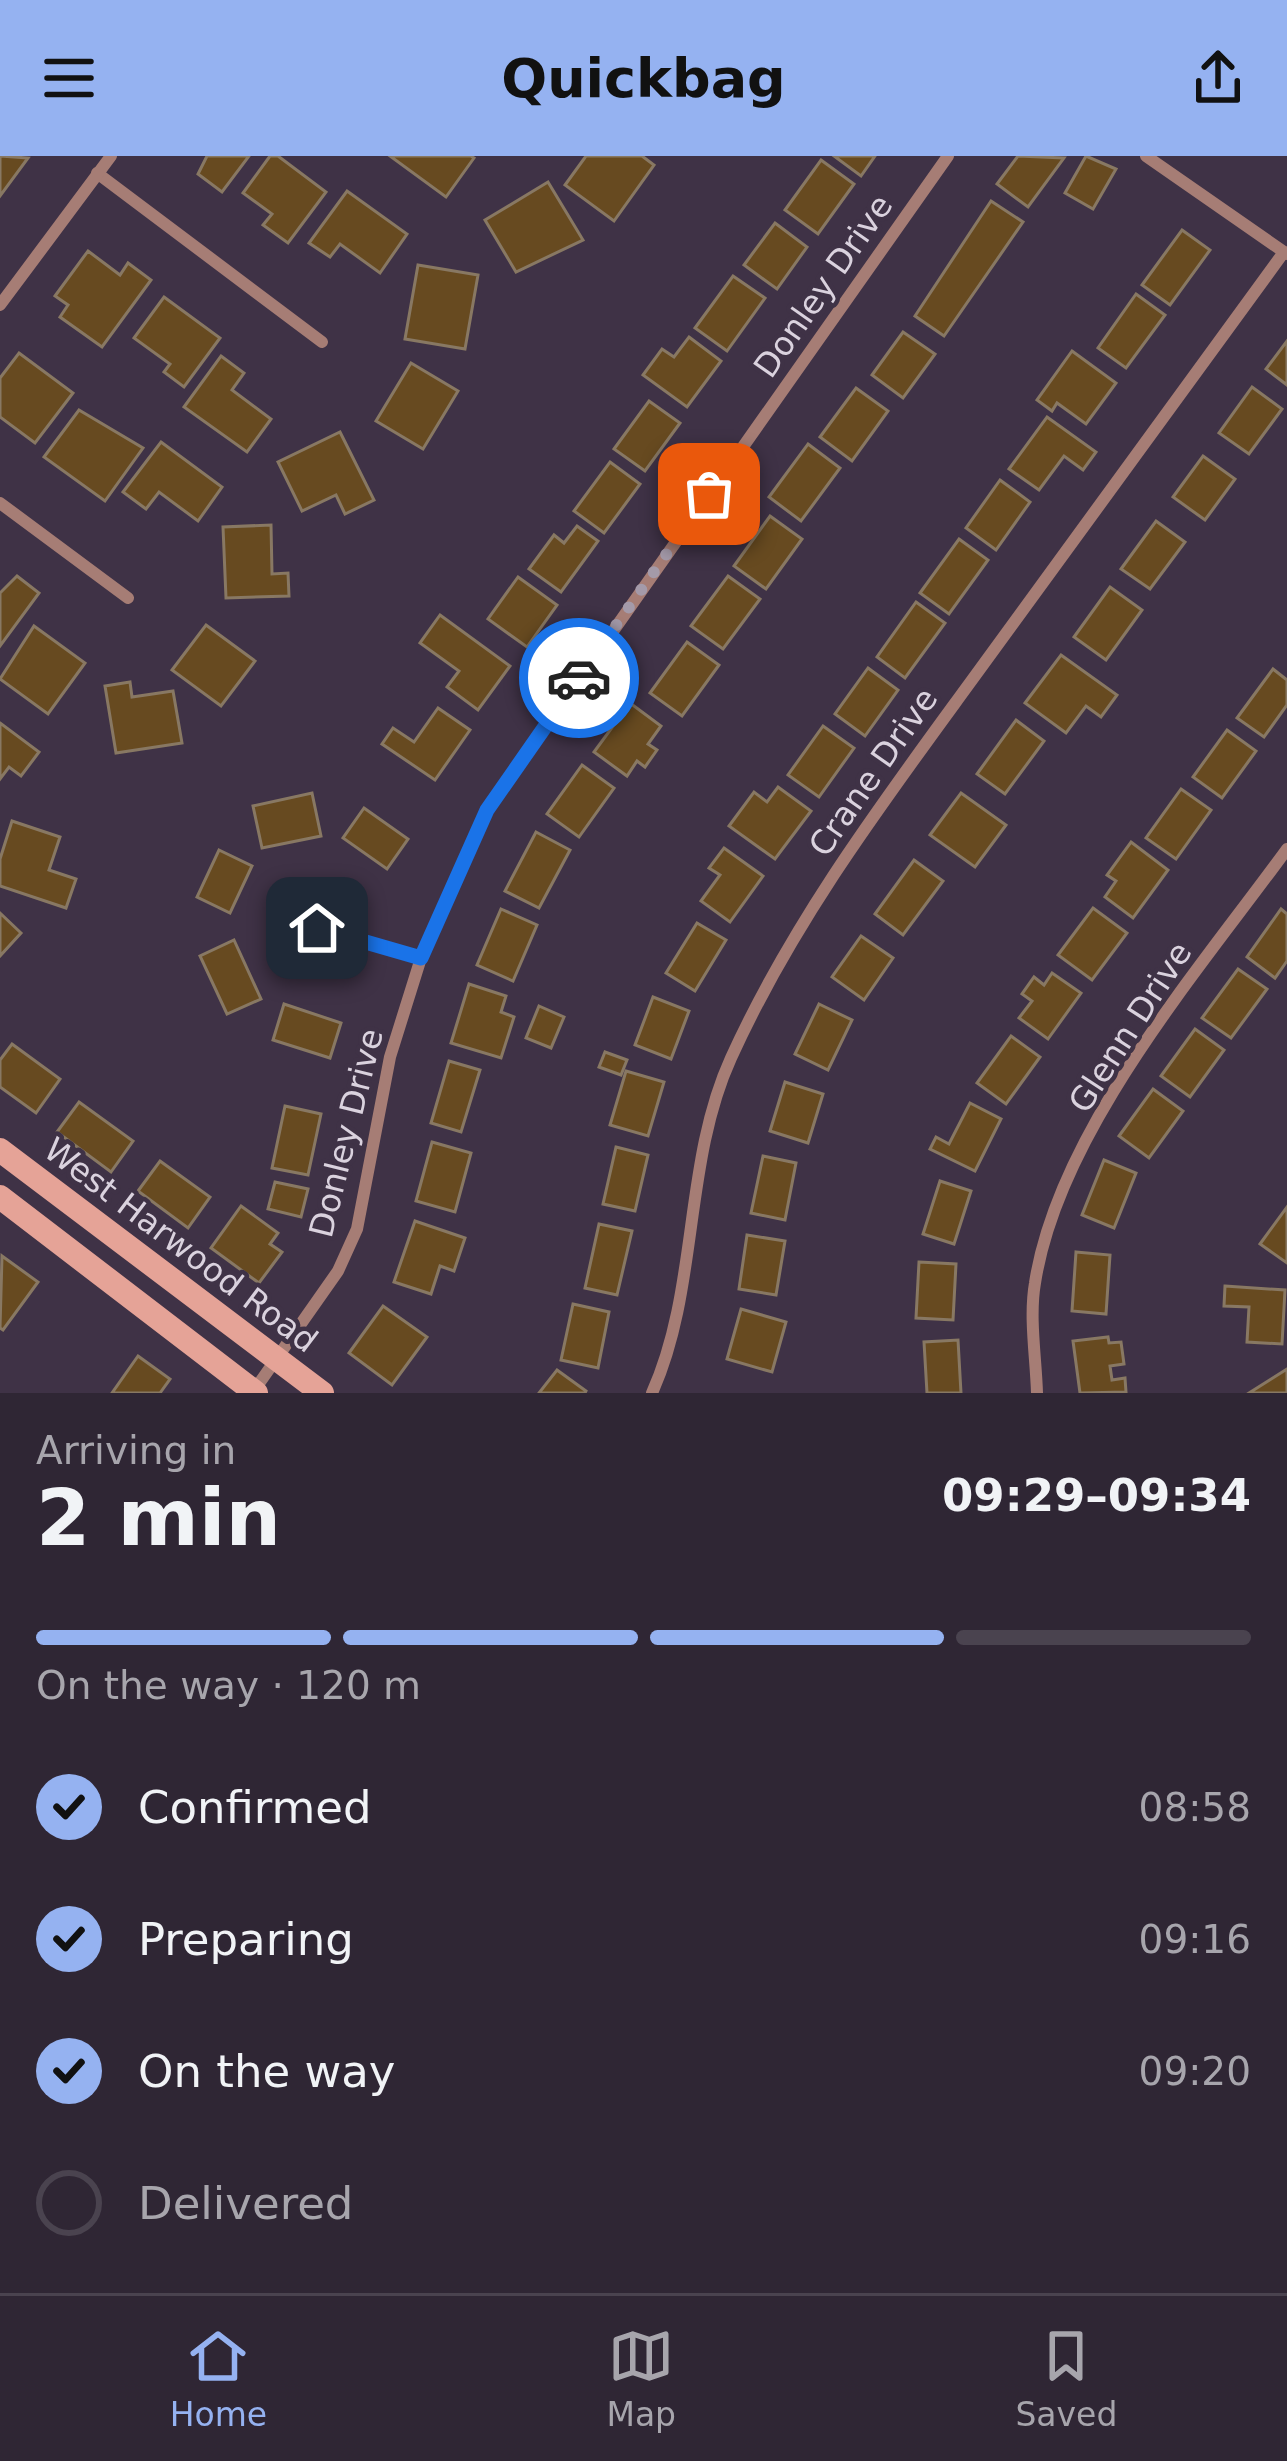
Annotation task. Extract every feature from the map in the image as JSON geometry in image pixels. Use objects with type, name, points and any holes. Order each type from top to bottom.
[{"type":"main road","name":"West Harwood Road","points":[[2,1157],[322,1393]]},
{"type":"main road","points":[[0,1197],[254,1392]]},
{"type":"street","points":[[0,305],[111,156]]},
{"type":"street","name":"Donley Drive","points":[[254,1392],[338,1271],[357,1228],[390,1057],[421,958],[487,810],[948,156]]},
{"type":"street","points":[[1146,156],[1286,253]]},
{"type":"street","points":[[98,173],[322,342]]},
{"type":"street","name":"Crane Drive","points":[[652,1393],[674,1313],[703,1149],[729,1062],[803,921],[882,803],[1286,253]]},
{"type":"street","points":[[0,503],[128,598]]},
{"type":"street","name":"Glenn Drive","points":[[1037,1393],[1034,1285],[1076,1163],[1107,1102],[1287,849]]},
{"type":"street","points":[[317,928],[421,958]]},
{"type":"building","points":[[0,156],[28,158],[0,196]]},
{"type":"building","points":[[207,156],[249,156],[222,192],[198,174]]},
{"type":"building","points":[[270,156],[278,156],[326,192],[288,243],[263,225],[272,214],[243,193]]},
{"type":"building","points":[[390,156],[471,156],[474,158],[446,197]]},
{"type":"building","points":[[586,156],[642,156],[654,165],[614,221],[565,185]]},
{"type":"building","points":[[834,156],[875,156],[861,176]]},
{"type":"building","points":[[1018,156],[1064,158],[1028,207],[997,184]]},
{"type":"building","points":[[1086,156],[1116,169],[1093,209],[1065,193]]},
{"type":"building","points":[[821,160],[854,184],[818,234],[785,210]]},
{"type":"building","points":[[548,182],[583,240],[516,272],[485,220]]},
{"type":"building","points":[[347,191],[407,234],[380,273],[340,244],[330,257],[309,243]]},
{"type":"building","points":[[991,201],[1023,222],[944,336],[915,316]]},
{"type":"building","points":[[775,223],[807,247],[777,289],[744,265]]},
{"type":"building","points":[[1182,230],[1210,250],[1170,305],[1142,285]]},
{"type":"building","points":[[88,251],[120,275],[128,263],[151,280],[102,347],[60,317],[68,305],[55,296]]},
{"type":"building","points":[[418,265],[478,275],[465,349],[405,339]]},
{"type":"building","points":[[733,276],[765,298],[727,351],[695,328]]},
{"type":"building","points":[[1136,294],[1165,315],[1126,368],[1098,348]]},
{"type":"building","points":[[164,297],[220,338],[184,387],[164,372],[170,364],[134,338]]},
{"type":"building","points":[[903,332],[935,354],[903,398],[872,375]]},
{"type":"building","points":[[689,337],[721,361],[687,407],[643,375],[662,349],[674,357]]},
{"type":"building","points":[[1287,341],[1287,385],[1266,369]]},
{"type":"building","points":[[1072,351],[1116,383],[1086,424],[1057,403],[1052,411],[1037,400]]},
{"type":"building","points":[[19,353],[73,393],[35,443],[0,417],[0,378]]},
{"type":"building","points":[[221,356],[244,373],[232,390],[271,419],[247,452],[184,407]]},
{"type":"building","points":[[411,363],[458,391],[423,449],[376,421]]},
{"type":"building","points":[[1252,387],[1282,409],[1249,454],[1219,433]]},
{"type":"building","points":[[856,388],[888,411],[852,461],[820,437]]},
{"type":"building","points":[[649,401],[680,423],[645,471],[614,449]]},
{"type":"building","points":[[79,410],[143,448],[105,501],[44,457]]},
{"type":"building","points":[[1047,417],[1096,452],[1083,470],[1064,456],[1039,490],[1009,469]]},
{"type":"building","points":[[340,432],[374,500],[345,514],[336,495],[302,511],[278,462]]},
{"type":"building","points":[[161,442],[222,487],[198,521],[159,492],[146,509],[123,492]]},
{"type":"building","points":[[808,444],[840,468],[801,521],[769,497]]},
{"type":"building","points":[[1203,456],[1235,479],[1205,520],[1173,497]]},
{"type":"building","points":[[610,462],[640,484],[604,533],[574,511]]},
{"type":"building","points":[[1000,480],[1030,502],[996,550],[966,528]]},
{"type":"building","points":[[770,516],[802,539],[766,589],[734,566]]},
{"type":"building","points":[[1156,521],[1185,542],[1150,589],[1121,569]]},
{"type":"building","points":[[271,525],[272,574],[288,573],[289,596],[226,598],[223,527]]},
{"type":"building","points":[[577,526],[598,541],[561,592],[529,569],[554,535],[564,543]]},
{"type":"building","points":[[959,539],[988,560],[949,614],[920,593]]},
{"type":"building","points":[[17,576],[39,593],[0,646],[0,593]]},
{"type":"building","points":[[728,576],[760,599],[723,649],[691,626]]},
{"type":"building","points":[[518,577],[557,605],[527,647],[488,619]]},
{"type":"building","points":[[1110,587],[1142,610],[1106,660],[1074,637]]},
{"type":"building","points":[[916,602],[945,623],[905,678],[877,657]]},
{"type":"building","points":[[440,615],[510,666],[478,710],[447,687],[459,671],[420,643]]},
{"type":"building","points":[[206,625],[255,661],[221,706],[172,670]]},
{"type":"building","points":[[34,626],[85,663],[48,714],[0,679]]},
{"type":"building","points":[[687,642],[719,665],[682,716],[650,693]]},
{"type":"building","points":[[1061,655],[1117,695],[1101,717],[1086,706],[1066,733],[1025,703]]},
{"type":"building","points":[[868,668],[898,690],[865,736],[835,714]]},
{"type":"building","points":[[1273,669],[1287,680],[1287,705],[1264,737],[1237,718]]},
{"type":"building","points":[[130,682],[132,697],[173,691],[182,743],[116,753],[105,686]]},
{"type":"building","points":[[630,703],[661,726],[648,744],[657,750],[645,767],[637,761],[627,776],[594,752]]},
{"type":"building","points":[[438,708],[470,730],[435,780],[382,744],[393,728],[414,742]]},
{"type":"building","points":[[1016,720],[1044,741],[1005,794],[977,774]]},
{"type":"building","points":[[0,723],[39,752],[21,776],[9,767],[0,779]]},
{"type":"building","points":[[823,726],[854,748],[819,797],[788,775]]},
{"type":"building","points":[[1227,730],[1256,751],[1222,798],[1193,777]]},
{"type":"building","points":[[582,765],[614,788],[579,837],[547,814]]},
{"type":"building","points":[[778,787],[811,811],[775,859],[729,826],[754,792],[767,802]]},
{"type":"building","points":[[1181,789],[1211,810],[1176,859],[1146,838]]},
{"type":"building","points":[[312,793],[321,836],[262,848],[253,806]]},
{"type":"building","points":[[961,793],[1006,825],[975,867],[930,835]]},
{"type":"building","points":[[364,808],[408,839],[387,869],[343,838]]},
{"type":"building","points":[[12,821],[60,837],[49,870],[76,879],[66,908],[0,886],[0,859]]},
{"type":"building","points":[[536,832],[570,850],[539,908],[505,891]]},
{"type":"building","points":[[1131,842],[1168,870],[1133,918],[1105,897],[1116,881],[1107,875]]},
{"type":"building","points":[[724,848],[763,876],[730,922],[701,901],[720,875],[709,868]]},
{"type":"building","points":[[219,850],[252,866],[230,913],[197,897]]},
{"type":"building","points":[[914,860],[943,881],[903,935],[875,914]]},
{"type":"building","points":[[1093,908],[1127,933],[1092,980],[1058,955]]},
{"type":"building","points":[[501,909],[537,925],[513,981],[477,965]]},
{"type":"building","points":[[1281,909],[1287,914],[1287,961],[1275,978],[1247,957]]},
{"type":"building","points":[[0,913],[21,933],[0,956]]},
{"type":"building","points":[[697,923],[726,940],[695,991],[666,973]]},
{"type":"building","points":[[861,936],[893,958],[864,1000],[832,977]]},
{"type":"building","points":[[234,940],[261,999],[227,1014],[200,956]]},
{"type":"building","points":[[1238,969],[1267,989],[1231,1038],[1202,1018]]},
{"type":"building","points":[[1052,973],[1081,993],[1048,1039],[1019,1018],[1032,1001],[1022,994],[1034,977],[1044,985]]},
{"type":"building","points":[[469,984],[506,996],[501,1012],[514,1017],[501,1058],[451,1043]]},
{"type":"building","points":[[653,997],[689,1011],[671,1059],[635,1045]]},
{"type":"building","points":[[284,1004],[341,1023],[330,1058],[273,1040]]},
{"type":"building","points":[[819,1004],[852,1020],[828,1070],[795,1054]]},
{"type":"building","points":[[539,1006],[564,1017],[551,1048],[526,1038]]},
{"type":"building","points":[[1195,1029],[1224,1050],[1190,1097],[1161,1076]]},
{"type":"building","points":[[1011,1036],[1040,1057],[1006,1104],[977,1083]]},
{"type":"building","points":[[12,1044],[60,1079],[36,1113],[0,1087],[0,1060]]},
{"type":"building","points":[[605,1052],[627,1060],[621,1075],[599,1067]]},
{"type":"building","points":[[449,1061],[480,1070],[461,1132],[431,1123]]},
{"type":"building","points":[[626,1071],[664,1082],[648,1136],[610,1125]]},
{"type":"building","points":[[785,1082],[823,1094],[808,1143],[770,1131]]},
{"type":"building","points":[[1153,1089],[1183,1111],[1149,1158],[1119,1136]]},
{"type":"building","points":[[79,1102],[133,1141],[111,1172],[57,1132]]},
{"type":"building","points":[[970,1103],[1001,1119],[975,1171],[930,1149],[936,1137],[949,1144]]},
{"type":"building","points":[[285,1106],[321,1114],[308,1175],[272,1168]]},
{"type":"building","points":[[432,1142],[471,1153],[455,1212],[416,1201]]},
{"type":"building","points":[[616,1147],[648,1155],[635,1211],[603,1204]]},
{"type":"building","points":[[763,1156],[796,1163],[785,1220],[751,1213]]},
{"type":"building","points":[[1104,1160],[1136,1173],[1114,1228],[1082,1215]]},
{"type":"building","points":[[160,1161],[210,1197],[188,1228],[138,1191]]},
{"type":"building","points":[[940,1181],[971,1191],[954,1244],[923,1234]]},
{"type":"building","points":[[275,1182],[308,1189],[301,1217],[268,1209]]},
{"type":"building","points":[[241,1206],[278,1233],[270,1244],[282,1252],[259,1283],[211,1248]]},
{"type":"building","points":[[1287,1207],[1287,1263],[1260,1244]]},
{"type":"building","points":[[415,1221],[465,1238],[454,1271],[440,1266],[431,1294],[394,1282]]},
{"type":"building","points":[[599,1224],[632,1231],[617,1295],[585,1288]]},
{"type":"building","points":[[747,1235],[785,1241],[776,1295],[739,1289]]},
{"type":"building","points":[[1076,1252],[1110,1255],[1106,1314],[1072,1311]]},
{"type":"building","points":[[2,1256],[38,1282],[3,1330],[0,1328]]},
{"type":"building","points":[[919,1262],[956,1264],[953,1320],[916,1318]]},
{"type":"building","points":[[1225,1286],[1285,1290],[1282,1344],[1247,1342],[1249,1307],[1224,1306]]},
{"type":"building","points":[[573,1304],[609,1312],[598,1368],[561,1360]]},
{"type":"building","points":[[383,1306],[427,1337],[392,1385],[349,1353]]},
{"type":"building","points":[[741,1309],[786,1322],[772,1372],[727,1359]]},
{"type":"building","points":[[1108,1337],[1109,1343],[1121,1342],[1124,1364],[1110,1366],[1112,1380],[1125,1378],[1126,1392],[1080,1393],[1073,1341]]},
{"type":"building","points":[[958,1340],[961,1393],[927,1393],[924,1342]]},
{"type":"building","points":[[138,1356],[170,1379],[160,1393],[112,1393]]},
{"type":"building","points":[[1287,1369],[1287,1393],[1249,1393]]},
{"type":"building","points":[[557,1370],[586,1391],[585,1393],[539,1393]]},
{"type":"way so far","points":[[579,678],[709,494]]},
{"type":"route","points":[[317,928],[421,958],[487,810],[579,678]]}]
